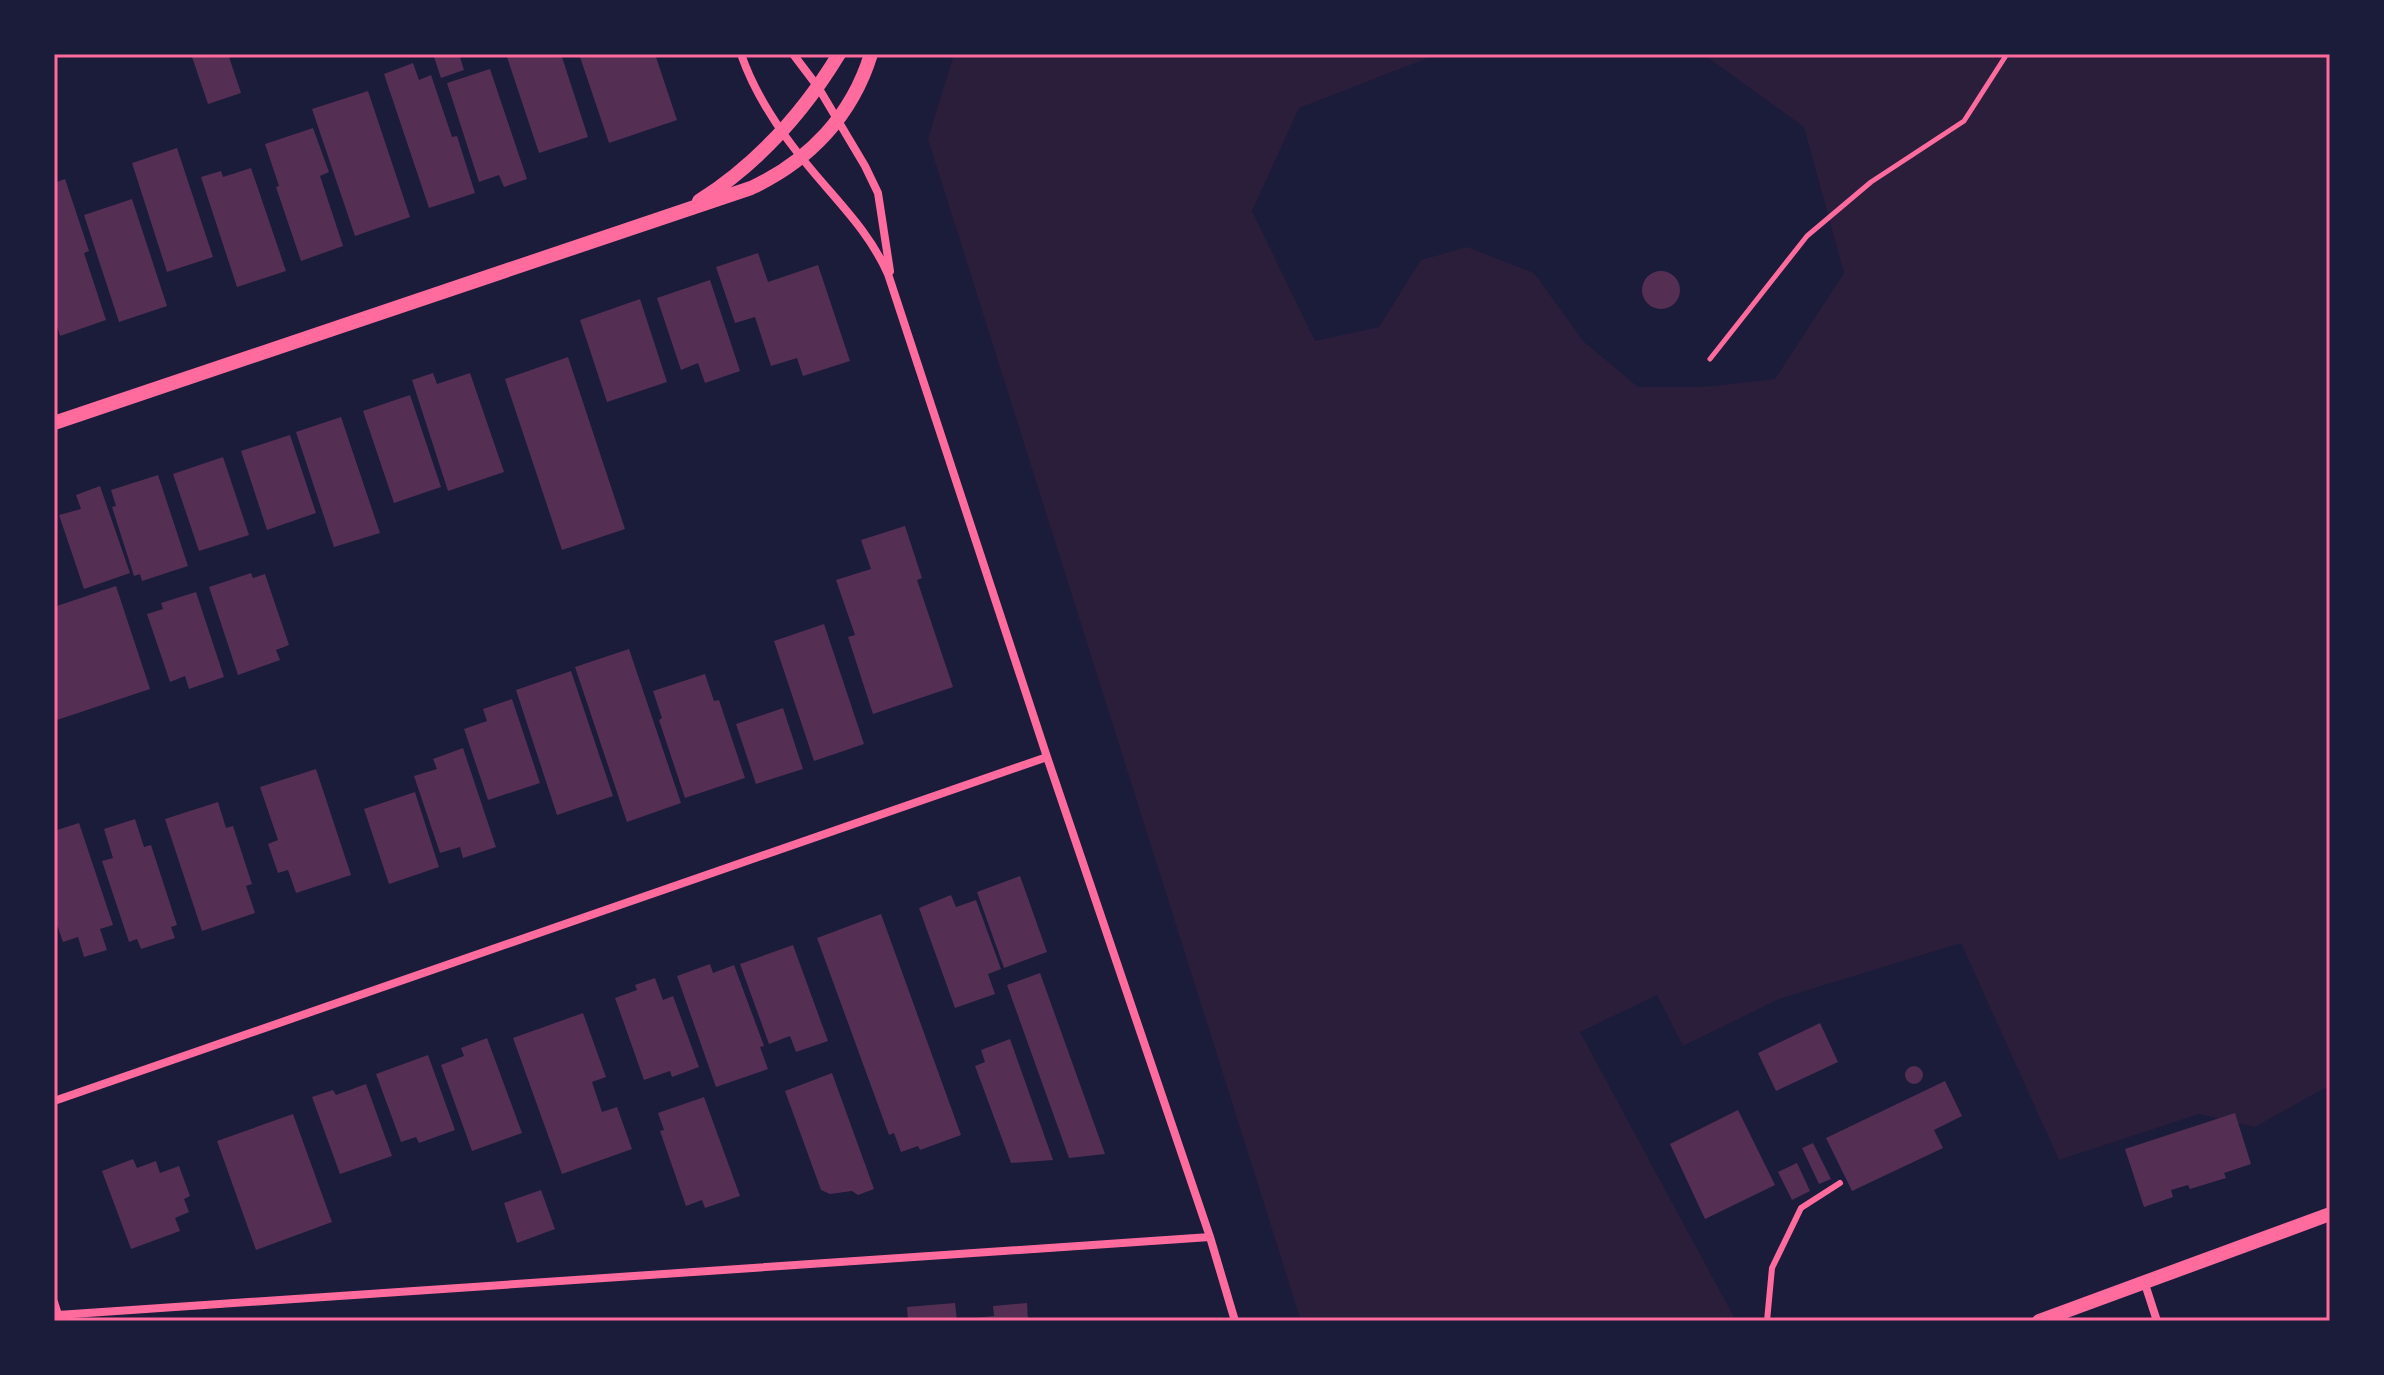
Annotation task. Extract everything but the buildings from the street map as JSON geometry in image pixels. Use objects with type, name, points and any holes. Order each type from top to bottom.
[{"type":"street","points":[[741,54],[757,92],[782,130],[862,227],[878,251],[892,283],[1047,757],[1210,1237],[1235,1321]]},
{"type":"street","points":[[793,54],[818,87],[878,193],[892,283]]},
{"type":"street","points":[[668,219],[725,183],[782,130],[818,87],[839,54]]},
{"type":"street","points":[[54,423],[668,219],[751,188],[788,169],[838,121],[856,93],[871,54]]},
{"type":"street","points":[[54,1101],[1047,757]]},
{"type":"street","points":[[2039,1321],[2330,1214]]},
{"type":"street","points":[[54,1302],[59,1318],[1210,1237]]},
{"type":"street","points":[[2145,1284],[2157,1321]]},
{"type":"lane","points":[[1767,1321],[1772,1268],[1801,1208],[1840,1183]]},
{"type":"path","points":[[1710,359],[1807,236],[1871,182],[1964,121],[2007,54]]},
{"type":"shaded area","points":[[954,54],[1438,54],[1299,108],[1252,211],[1315,341],[1379,327],[1421,260],[1467,247],[1534,273],[1583,341],[1638,387],[1705,387],[1775,379],[1844,273],[1804,127],[1703,54],[2330,54],[2330,1085],[2255,1127],[2199,1114],[2059,1160],[1961,943],[1779,999],[1683,1046],[1657,995],[1580,1032],[1736,1321],[1301,1321],[928,139]]}]
